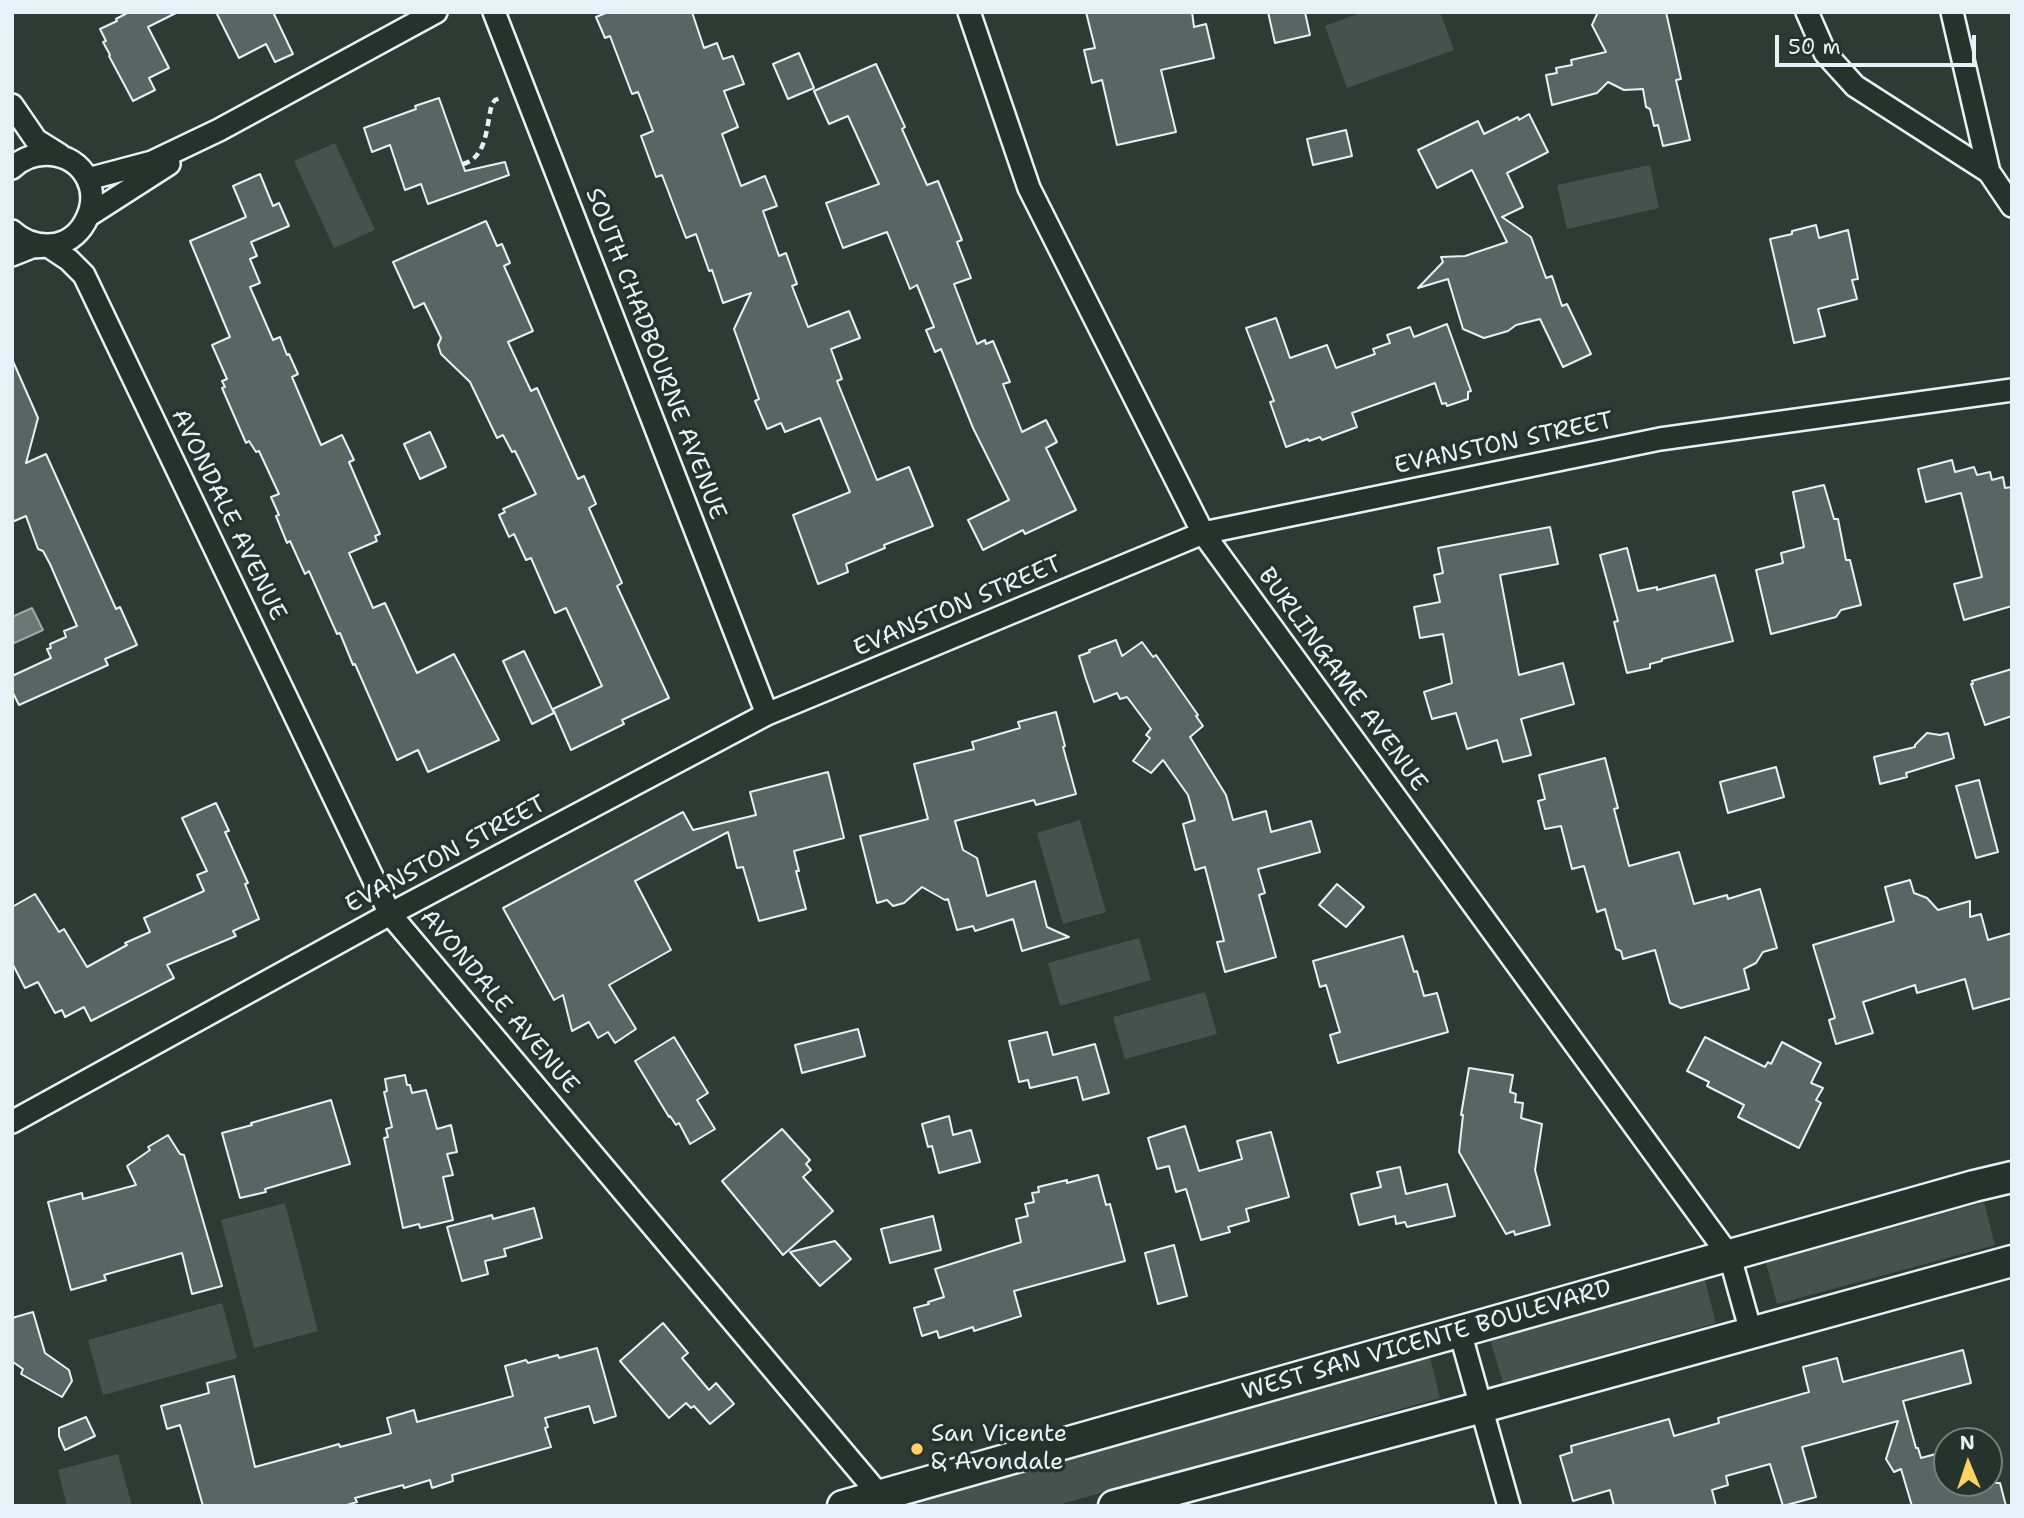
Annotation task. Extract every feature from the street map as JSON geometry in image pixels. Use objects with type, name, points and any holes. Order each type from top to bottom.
[{"type":"main road","name":"WEST SAN VICENTE BOULEVARD","points":[[843,1506],[884,1501],[1460,1332],[2011,1179]]},
{"type":"main road","points":[[1114,1506],[2012,1261]]},
{"type":"street","points":[[12,105],[36,140],[81,170],[88,179],[152,162],[219,130],[436,12]]},
{"type":"street","name":"SOUTH CHADBOURNE AVENUE","points":[[494,12],[767,715]]},
{"type":"street","name":"BURLINGAME AVENUE","points":[[969,12],[1029,188],[1203,533],[1730,1256],[1751,1332]]},
{"type":"street","points":[[1807,12],[1825,53],[1855,86],[1989,172]]},
{"type":"street","points":[[1952,12],[1989,172],[2012,206]]},
{"type":"street","points":[[12,255],[32,247],[63,242],[76,234],[87,219],[219,130]]},
{"type":"street","points":[[12,168],[25,158],[35,155],[65,158]]},
{"type":"street","name":"AVONDALE AVENUE","points":[[84,275],[91,193],[88,179]]},
{"type":"street","name":"AVONDALE AVENUE","points":[[12,231],[19,238],[33,244],[48,246],[69,260],[84,275],[390,914],[884,1501]]},
{"type":"street","name":"EVANSTON STREET","points":[[12,1122],[390,914],[767,715],[1203,533],[1660,439],[2012,390]]},
{"type":"street","points":[[1460,1332],[1509,1506]]},
{"type":"path","points":[[463,164],[473,160],[481,150],[495,100],[524,89]]},
{"type":"shaded area","points":[[1363,12],[1440,12],[1454,50],[1347,88],[1325,26]]},
{"type":"shaded area","points":[[335,143],[375,230],[334,248],[294,161]]},
{"type":"shaded area","points":[[1650,165],[1659,208],[1567,229],[1557,185]]},
{"type":"shaded area","points":[[32,608],[43,630],[12,644],[12,617]]},
{"type":"shaded area","points":[[1080,820],[1106,912],[1063,924],[1037,833]]},
{"type":"shaded area","points":[[1139,938],[1151,980],[1060,1006],[1048,963]]},
{"type":"shaded area","points":[[1205,992],[1217,1034],[1125,1059],[1113,1017]]},
{"type":"shaded area","points":[[1984,1202],[1995,1245],[1777,1304],[1766,1263]]},
{"type":"shaded area","points":[[285,1203],[318,1331],[254,1348],[221,1220]]},
{"type":"shaded area","points":[[1705,1280],[1716,1323],[1503,1383],[1490,1339]]},
{"type":"shaded area","points":[[222,1303],[237,1358],[103,1395],[88,1340]]},
{"type":"shaded area","points":[[1430,1357],[1440,1398],[1054,1506],[916,1506],[913,1500]]},
{"type":"shaded area","points":[[118,1454],[132,1506],[67,1506],[58,1470]]},
{"type":"building","points":[[129,12],[178,12],[148,27],[169,68],[149,78],[155,90],[133,101],[109,56],[100,29]]},
{"type":"building","points":[[216,12],[273,12],[293,54],[275,62],[266,44],[239,58]]},
{"type":"building","points":[[608,12],[692,12],[704,48],[717,43],[723,59],[733,56],[744,84],[724,91],[738,127],[722,134],[741,186],[765,176],[777,206],[763,211],[779,256],[786,253],[797,284],[792,286],[808,327],[849,311],[860,338],[831,349],[842,379],[837,381],[877,480],[909,467],[933,526],[884,545],[885,548],[846,564],[848,572],[818,584],[793,515],[850,492],[820,418],[785,432],[781,423],[767,429],[755,401],[759,399],[734,329],[751,293],[723,303],[696,234],[686,238],[662,175],[656,177],[641,136],[653,131],[638,92],[632,94],[610,36],[605,38],[596,17]]},
{"type":"building","points":[[1086,12],[1192,12],[1194,27],[1206,24],[1214,58],[1161,70],[1176,132],[1117,145],[1102,80],[1092,83],[1084,50],[1095,48]]},
{"type":"building","points":[[1268,12],[1305,12],[1310,35],[1275,43]]},
{"type":"building","points":[[1598,12],[1666,12],[1681,79],[1676,80],[1690,140],[1663,146],[1658,125],[1654,126],[1650,109],[1646,107],[1643,89],[1624,90],[1608,82],[1597,93],[1552,105],[1546,75],[1557,73],[1556,68],[1572,65],[1571,60],[1606,52],[1592,25]]},
{"type":"building","points":[[799,53],[814,88],[788,99],[773,64]]},
{"type":"building","points":[[876,64],[905,127],[902,129],[927,185],[938,181],[962,240],[957,242],[971,278],[954,284],[977,344],[985,340],[986,344],[993,341],[1010,382],[1003,384],[1022,432],[1046,420],[1057,442],[1046,448],[1076,510],[1025,534],[1023,530],[983,550],[968,520],[1009,500],[973,428],[941,349],[935,352],[926,330],[934,327],[917,285],[910,289],[887,232],[843,248],[826,203],[879,184],[848,116],[829,124],[814,91]]},
{"type":"building","points":[[439,98],[465,171],[505,162],[509,175],[428,204],[421,184],[405,190],[390,145],[372,152],[364,128]]},
{"type":"building","points":[[1529,114],[1548,152],[1507,173],[1523,207],[1502,217],[1531,237],[1546,278],[1552,276],[1562,306],[1567,304],[1591,354],[1563,367],[1540,319],[1484,338],[1463,329],[1448,279],[1418,288],[1443,262],[1441,257],[1465,256],[1507,242],[1472,170],[1437,188],[1418,150],[1478,121],[1484,134]]},
{"type":"building","points":[[1346,130],[1352,156],[1313,165],[1307,139]]},
{"type":"building","points":[[260,174],[273,206],[279,203],[289,226],[251,242],[257,256],[250,259],[260,283],[250,287],[273,340],[280,337],[298,374],[292,377],[321,445],[342,435],[354,460],[349,462],[380,534],[375,536],[377,541],[349,553],[373,608],[385,603],[417,673],[454,654],[499,740],[428,772],[418,750],[397,760],[355,664],[353,665],[340,633],[337,634],[309,571],[305,574],[290,541],[287,543],[271,497],[279,494],[259,451],[256,452],[249,441],[246,443],[222,388],[225,387],[222,381],[227,379],[212,345],[230,337],[190,241],[246,217],[233,186]]},
{"type":"building","points":[[486,221],[497,246],[502,244],[510,263],[504,266],[533,331],[508,342],[531,391],[537,388],[578,479],[584,476],[596,504],[589,508],[622,583],[617,586],[669,698],[622,720],[624,724],[571,750],[553,709],[602,686],[566,608],[555,613],[531,558],[526,560],[514,534],[509,537],[499,515],[505,512],[503,509],[536,494],[515,451],[512,452],[503,435],[497,438],[470,382],[441,354],[438,345],[441,338],[424,303],[414,308],[393,262]]},
{"type":"building","points":[[1816,225],[1819,238],[1848,230],[1858,279],[1852,280],[1857,299],[1818,309],[1825,336],[1794,343],[1770,239]]},
{"type":"building","points":[[1276,318],[1290,358],[1327,345],[1336,368],[1375,354],[1373,349],[1390,343],[1387,335],[1410,327],[1414,337],[1447,324],[1471,391],[1468,392],[1468,399],[1447,406],[1446,403],[1442,404],[1435,383],[1352,413],[1357,427],[1322,440],[1320,437],[1309,441],[1308,439],[1286,447],[1270,402],[1274,401],[1246,328]]},
{"type":"building","points":[[12,359],[38,418],[26,463],[46,454],[116,609],[120,607],[137,645],[105,659],[108,665],[19,705],[12,691],[12,676],[51,658],[47,649],[51,648],[50,644],[66,637],[64,631],[77,626],[50,564],[43,551],[38,549],[26,516],[12,522]]},
{"type":"building","points":[[430,432],[446,467],[420,479],[404,444]]},
{"type":"building","points":[[1952,460],[1955,472],[1974,467],[1977,475],[1990,472],[1992,480],[2003,477],[2005,488],[2012,487],[2012,606],[1964,620],[1954,584],[1982,577],[1961,493],[1926,502],[1918,469]]},
{"type":"building","points":[[1824,485],[1834,519],[1838,519],[1846,560],[1850,560],[1861,605],[1841,610],[1836,617],[1771,634],[1756,570],[1783,563],[1781,553],[1804,547],[1793,492]]},
{"type":"building","points":[[1550,527],[1558,564],[1500,575],[1519,675],[1563,663],[1574,704],[1521,719],[1531,755],[1503,762],[1497,740],[1467,749],[1456,713],[1432,719],[1424,692],[1452,683],[1443,634],[1420,638],[1414,607],[1440,602],[1434,575],[1443,573],[1438,548]]},
{"type":"building","points":[[1627,548],[1638,591],[1657,587],[1657,590],[1715,575],[1733,641],[1662,659],[1650,664],[1650,668],[1627,673],[1614,622],[1618,621],[1600,555]]},
{"type":"building","points":[[1116,640],[1122,656],[1142,642],[1153,657],[1156,655],[1198,715],[1196,716],[1203,726],[1190,737],[1226,795],[1233,820],[1266,811],[1271,832],[1311,821],[1320,852],[1258,869],[1265,893],[1259,895],[1276,957],[1225,972],[1217,942],[1224,941],[1205,867],[1195,870],[1183,824],[1195,820],[1188,795],[1163,760],[1151,773],[1133,761],[1150,738],[1146,735],[1151,729],[1127,697],[1120,699],[1117,693],[1094,702],[1086,679],[1079,656]]},
{"type":"building","points":[[524,651],[554,713],[532,724],[503,661]]},
{"type":"building","points":[[2012,669],[2012,716],[1985,725],[1972,681]]},
{"type":"building","points":[[1056,712],[1076,794],[1036,805],[1034,800],[955,821],[963,850],[977,858],[987,896],[1035,881],[1047,927],[1069,937],[1022,951],[1013,919],[975,931],[973,926],[957,930],[948,899],[945,900],[922,887],[904,903],[893,906],[887,900],[877,903],[860,836],[928,819],[914,764],[974,749],[972,742],[1020,728],[1018,722]]},
{"type":"building","points":[[1927,733],[1948,733],[1954,758],[1906,773],[1907,777],[1880,784],[1874,757],[1915,747]]},
{"type":"building","points":[[1605,758],[1618,808],[1614,809],[1629,866],[1679,852],[1694,904],[1727,895],[1728,899],[1760,889],[1777,948],[1763,952],[1756,963],[1744,969],[1749,989],[1681,1008],[1670,1003],[1655,950],[1623,959],[1621,951],[1616,949],[1605,909],[1597,912],[1584,866],[1572,869],[1561,826],[1545,829],[1538,801],[1545,799],[1539,775]]},
{"type":"building","points":[[1776,767],[1784,797],[1728,813],[1720,782]]},
{"type":"building","points":[[828,772],[844,838],[794,851],[806,909],[759,921],[743,867],[737,868],[728,832],[635,881],[671,950],[609,985],[636,1029],[615,1043],[608,1032],[598,1038],[589,1022],[572,1031],[563,995],[554,1000],[503,908],[683,812],[693,830],[756,815],[750,792]]},
{"type":"building","points":[[1979,780],[1998,852],[1976,858],[1956,786]]},
{"type":"building","points":[[216,803],[229,831],[225,832],[248,883],[245,884],[259,919],[233,931],[236,936],[167,965],[174,978],[91,1021],[84,1007],[65,1017],[62,1010],[55,1013],[38,982],[25,988],[12,963],[12,907],[35,894],[59,932],[64,929],[87,967],[127,945],[125,943],[150,932],[144,918],[204,891],[197,875],[207,871],[182,818]]},
{"type":"building","points":[[1910,880],[1914,893],[1927,898],[1938,910],[1970,901],[1970,917],[1981,914],[1988,940],[2012,933],[2012,998],[1973,1009],[1965,979],[1917,993],[1915,985],[1863,1002],[1873,1033],[1836,1044],[1829,1020],[1835,1018],[1813,945],[1894,921],[1885,887]]},
{"type":"building","points":[[1337,884],[1364,907],[1346,927],[1319,905]]},
{"type":"building","points":[[1403,936],[1424,996],[1437,993],[1448,1032],[1338,1063],[1330,1035],[1340,1032],[1326,985],[1320,987],[1313,961]]},
{"type":"building","points":[[858,1029],[865,1056],[802,1073],[795,1045]]},
{"type":"building","points":[[1047,1032],[1053,1055],[1095,1044],[1109,1093],[1083,1100],[1077,1077],[1030,1088],[1028,1080],[1019,1082],[1009,1041]]},
{"type":"building","points":[[674,1037],[708,1093],[697,1100],[715,1129],[690,1144],[679,1123],[676,1125],[669,1117],[635,1061]]},
{"type":"building","points":[[1705,1037],[1765,1067],[1768,1062],[1771,1064],[1782,1042],[1821,1063],[1811,1083],[1823,1088],[1816,1100],[1821,1103],[1799,1148],[1738,1117],[1744,1105],[1707,1086],[1709,1082],[1687,1071]]},
{"type":"building","points":[[1469,1068],[1513,1075],[1510,1092],[1516,1094],[1515,1102],[1523,1103],[1521,1118],[1542,1124],[1535,1170],[1550,1225],[1515,1235],[1514,1231],[1506,1234],[1459,1152],[1461,1115]]},
{"type":"building","points":[[405,1075],[412,1093],[426,1090],[437,1129],[451,1125],[457,1152],[447,1154],[453,1175],[443,1177],[453,1220],[420,1228],[419,1224],[403,1228],[384,1138],[388,1137],[386,1129],[392,1127],[384,1092],[387,1091],[385,1079]]},
{"type":"building","points":[[331,1100],[350,1164],[240,1198],[222,1133]]},
{"type":"building","points":[[949,1116],[953,1135],[971,1130],[980,1162],[939,1173],[932,1146],[928,1147],[922,1124]]},
{"type":"building","points":[[1185,1126],[1199,1171],[1242,1159],[1237,1141],[1271,1132],[1289,1197],[1246,1209],[1249,1221],[1228,1227],[1230,1232],[1201,1240],[1186,1189],[1176,1192],[1169,1166],[1157,1169],[1148,1138]]},
{"type":"building","points":[[782,1129],[810,1160],[806,1164],[811,1170],[803,1177],[833,1211],[783,1255],[722,1181]]},
{"type":"building","points":[[168,1135],[180,1154],[184,1155],[222,1286],[192,1294],[182,1253],[104,1275],[106,1280],[71,1290],[48,1202],[82,1193],[83,1199],[136,1185],[127,1166],[150,1150],[148,1147]]},
{"type":"building","points":[[1400,1167],[1406,1194],[1447,1184],[1455,1216],[1407,1227],[1405,1222],[1396,1224],[1395,1216],[1359,1225],[1351,1194],[1381,1187],[1377,1172]]},
{"type":"building","points":[[1098,1175],[1106,1205],[1110,1204],[1125,1261],[1014,1291],[1021,1316],[974,1331],[973,1327],[939,1338],[937,1331],[922,1336],[914,1308],[944,1297],[935,1269],[1021,1242],[1016,1219],[1028,1216],[1025,1204],[1034,1202],[1032,1193],[1039,1192],[1038,1187]]},
{"type":"building","points":[[534,1208],[542,1238],[504,1249],[506,1256],[485,1261],[488,1274],[462,1281],[447,1227],[492,1215],[493,1219]]},
{"type":"building","points":[[933,1216],[941,1250],[890,1263],[881,1229]]},
{"type":"building","points":[[835,1241],[851,1259],[820,1286],[790,1252]]},
{"type":"building","points":[[1174,1245],[1187,1296],[1158,1304],[1145,1253]]},
{"type":"building","points":[[33,1312],[45,1353],[69,1370],[72,1381],[62,1397],[21,1374],[23,1369],[13,1362],[12,1318]]},
{"type":"building","points":[[663,1323],[688,1353],[682,1358],[709,1390],[716,1383],[734,1404],[710,1424],[694,1406],[691,1408],[686,1403],[669,1418],[620,1361]]},
{"type":"building","points":[[597,1348],[616,1416],[594,1423],[589,1406],[545,1418],[551,1447],[452,1475],[453,1481],[432,1488],[430,1480],[404,1488],[403,1485],[355,1498],[357,1502],[344,1506],[203,1506],[180,1425],[167,1429],[161,1406],[209,1393],[207,1383],[234,1376],[255,1467],[339,1444],[340,1447],[389,1434],[391,1433],[387,1418],[414,1410],[417,1422],[513,1396],[505,1366],[558,1355],[559,1358]]},
{"type":"building","points":[[1963,1350],[1971,1383],[1903,1401],[1921,1458],[1933,1455],[1933,1497],[2003,1497],[2003,1494],[2006,1506],[1912,1506],[1901,1469],[1894,1472],[1886,1459],[1898,1421],[1802,1447],[1816,1497],[1783,1506],[1770,1464],[1726,1476],[1728,1485],[1712,1490],[1716,1506],[1614,1506],[1610,1490],[1573,1501],[1560,1456],[1572,1452],[1571,1446],[1669,1419],[1674,1436],[1719,1423],[1718,1418],[1809,1392],[1803,1367],[1837,1358],[1843,1382]]},
{"type":"building","points":[[86,1417],[95,1436],[65,1450],[59,1436],[59,1428]]},
{"type":"place","name":"San Vicente & Avondale","points":[[917,1449]]}]
